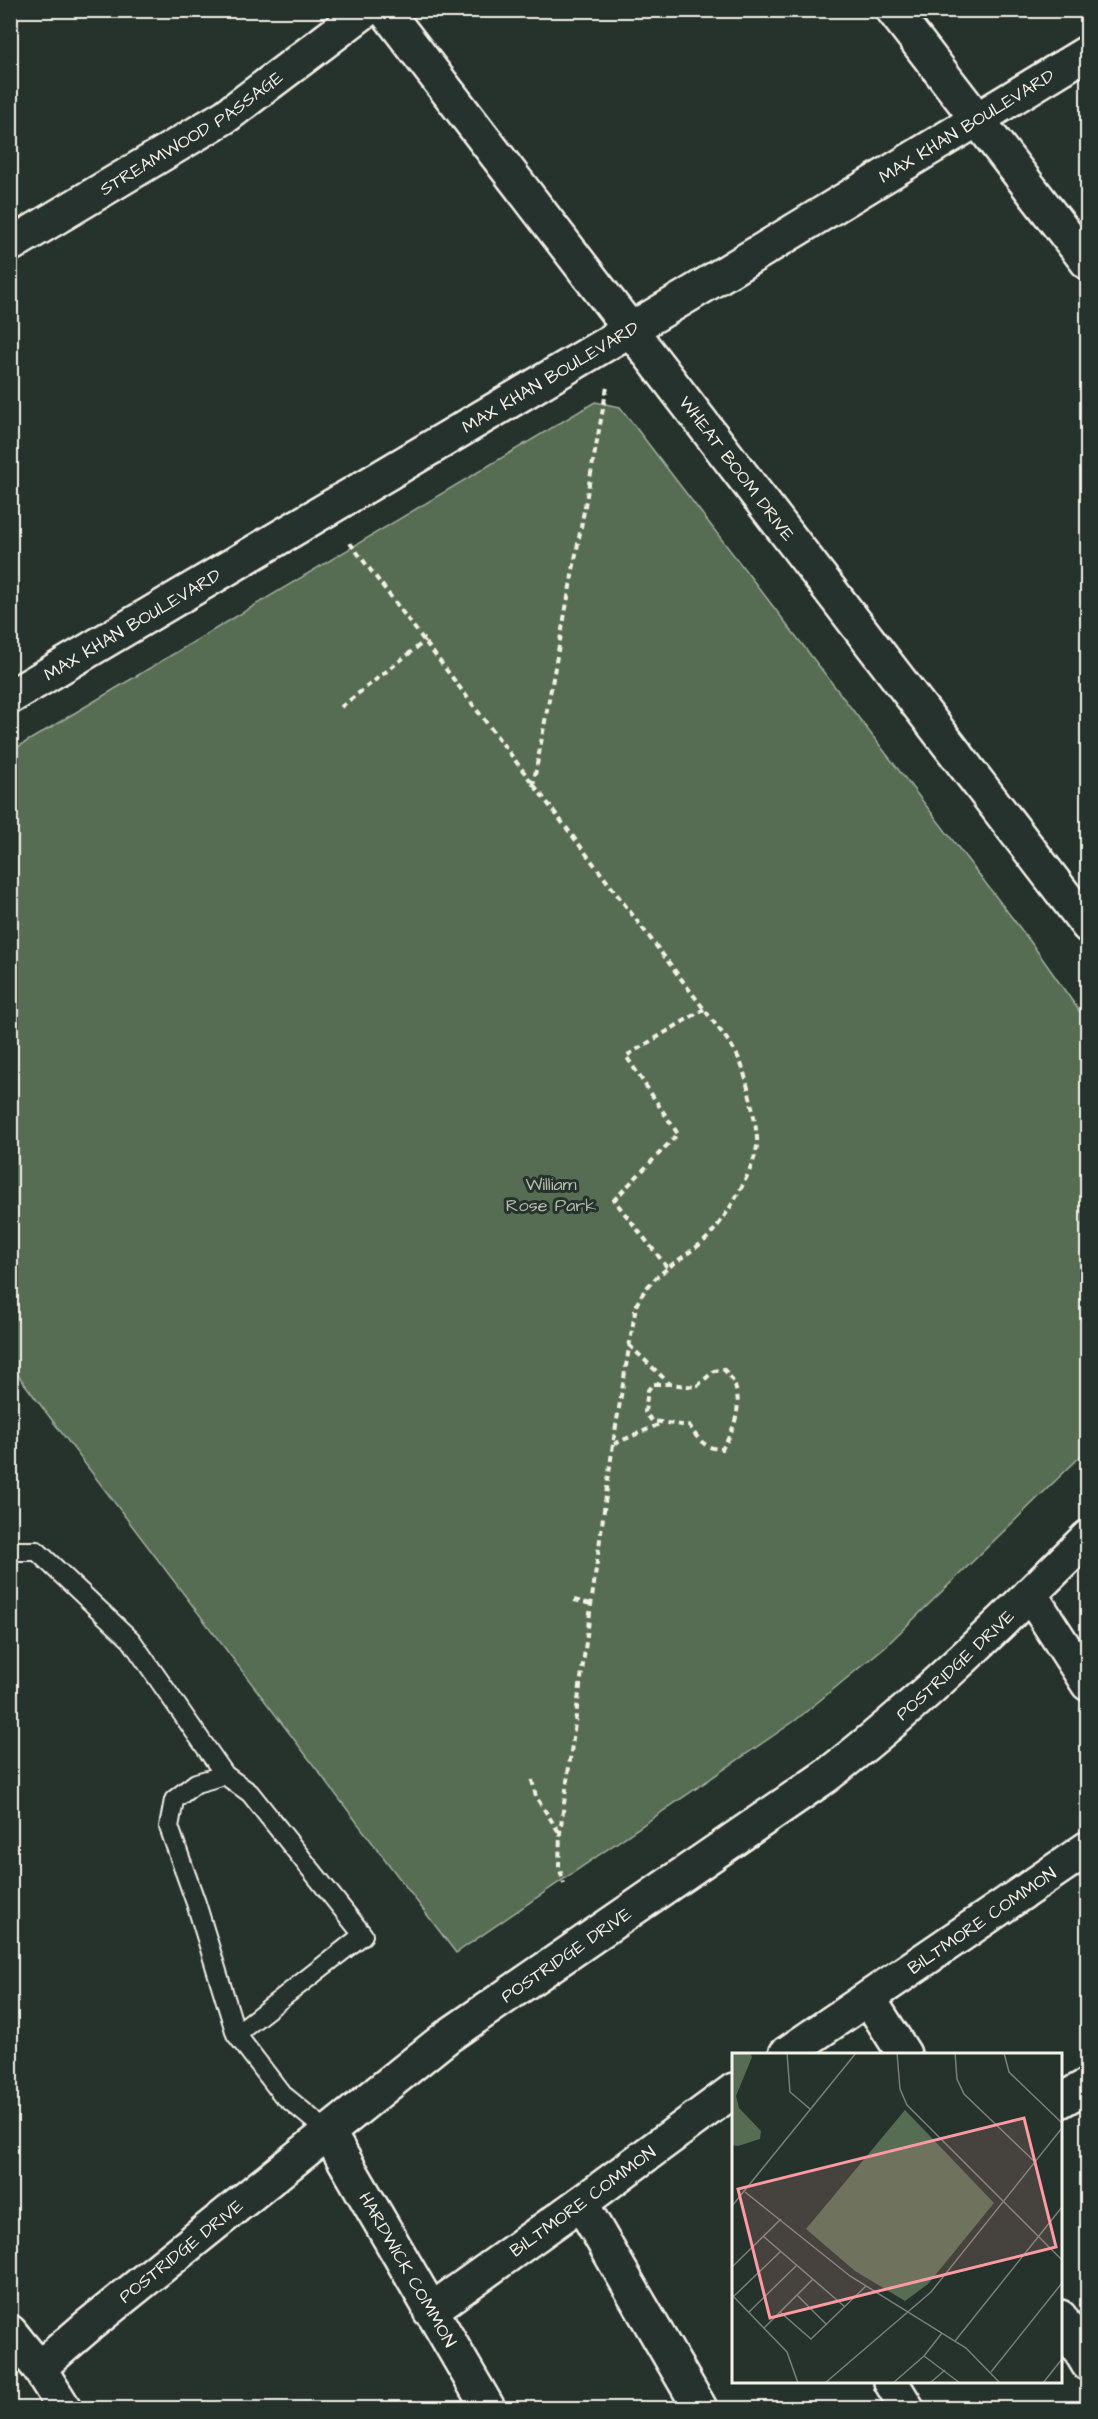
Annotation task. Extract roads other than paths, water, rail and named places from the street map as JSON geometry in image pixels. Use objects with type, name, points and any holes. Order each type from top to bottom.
[{"type":"street","name":"STREAMWOOD PASSAGE","points":[[10,245],[226,116],[366,10]]},
{"type":"street","name":"WHEAT BOOM DRIVE","points":[[385,10],[1088,926]]},
{"type":"street","points":[[892,10],[1088,263]]},
{"type":"street","name":"MAX KHAN BOULEVARD","points":[[10,697],[630,329],[1088,52]]},
{"type":"street","name":"POSTRIDGE DRIVE","points":[[39,2368],[457,2030],[826,1776],[918,1701],[1088,1537]]},
{"type":"street","points":[[1030,1594],[1088,1684]]},
{"type":"street","name":"BILTMORE COMMON","points":[[789,2053],[1088,1848]]},
{"type":"street","points":[[869,1999],[903,2053]]},
{"type":"street","points":[[1062,2100],[1088,2085]]},
{"type":"street","name":"BILTMORE COMMON","points":[[430,2311],[581,2203],[730,2101]]},
{"type":"street","name":"HARDWICK COMMON","points":[[328,2132],[488,2409]]},
{"type":"street","points":[[581,2203],[700,2409]]},
{"type":"street","points":[[1071,2318],[1088,2364]]},
{"type":"street","points":[[10,2332],[39,2368],[64,2409]]},
{"type":"street","points":[[892,2383],[907,2409]]},
{"type":"lane","points":[[10,1551],[37,1551],[131,1641],[225,1775],[250,1793],[363,1935],[236,2034]]},
{"type":"lane","points":[[225,1775],[196,1783],[174,1800],[169,1827],[196,1903],[236,2034],[282,2094],[328,2132]]},
{"type":"park label","name":"William Rose Park","points":[[551,1194]]}]
